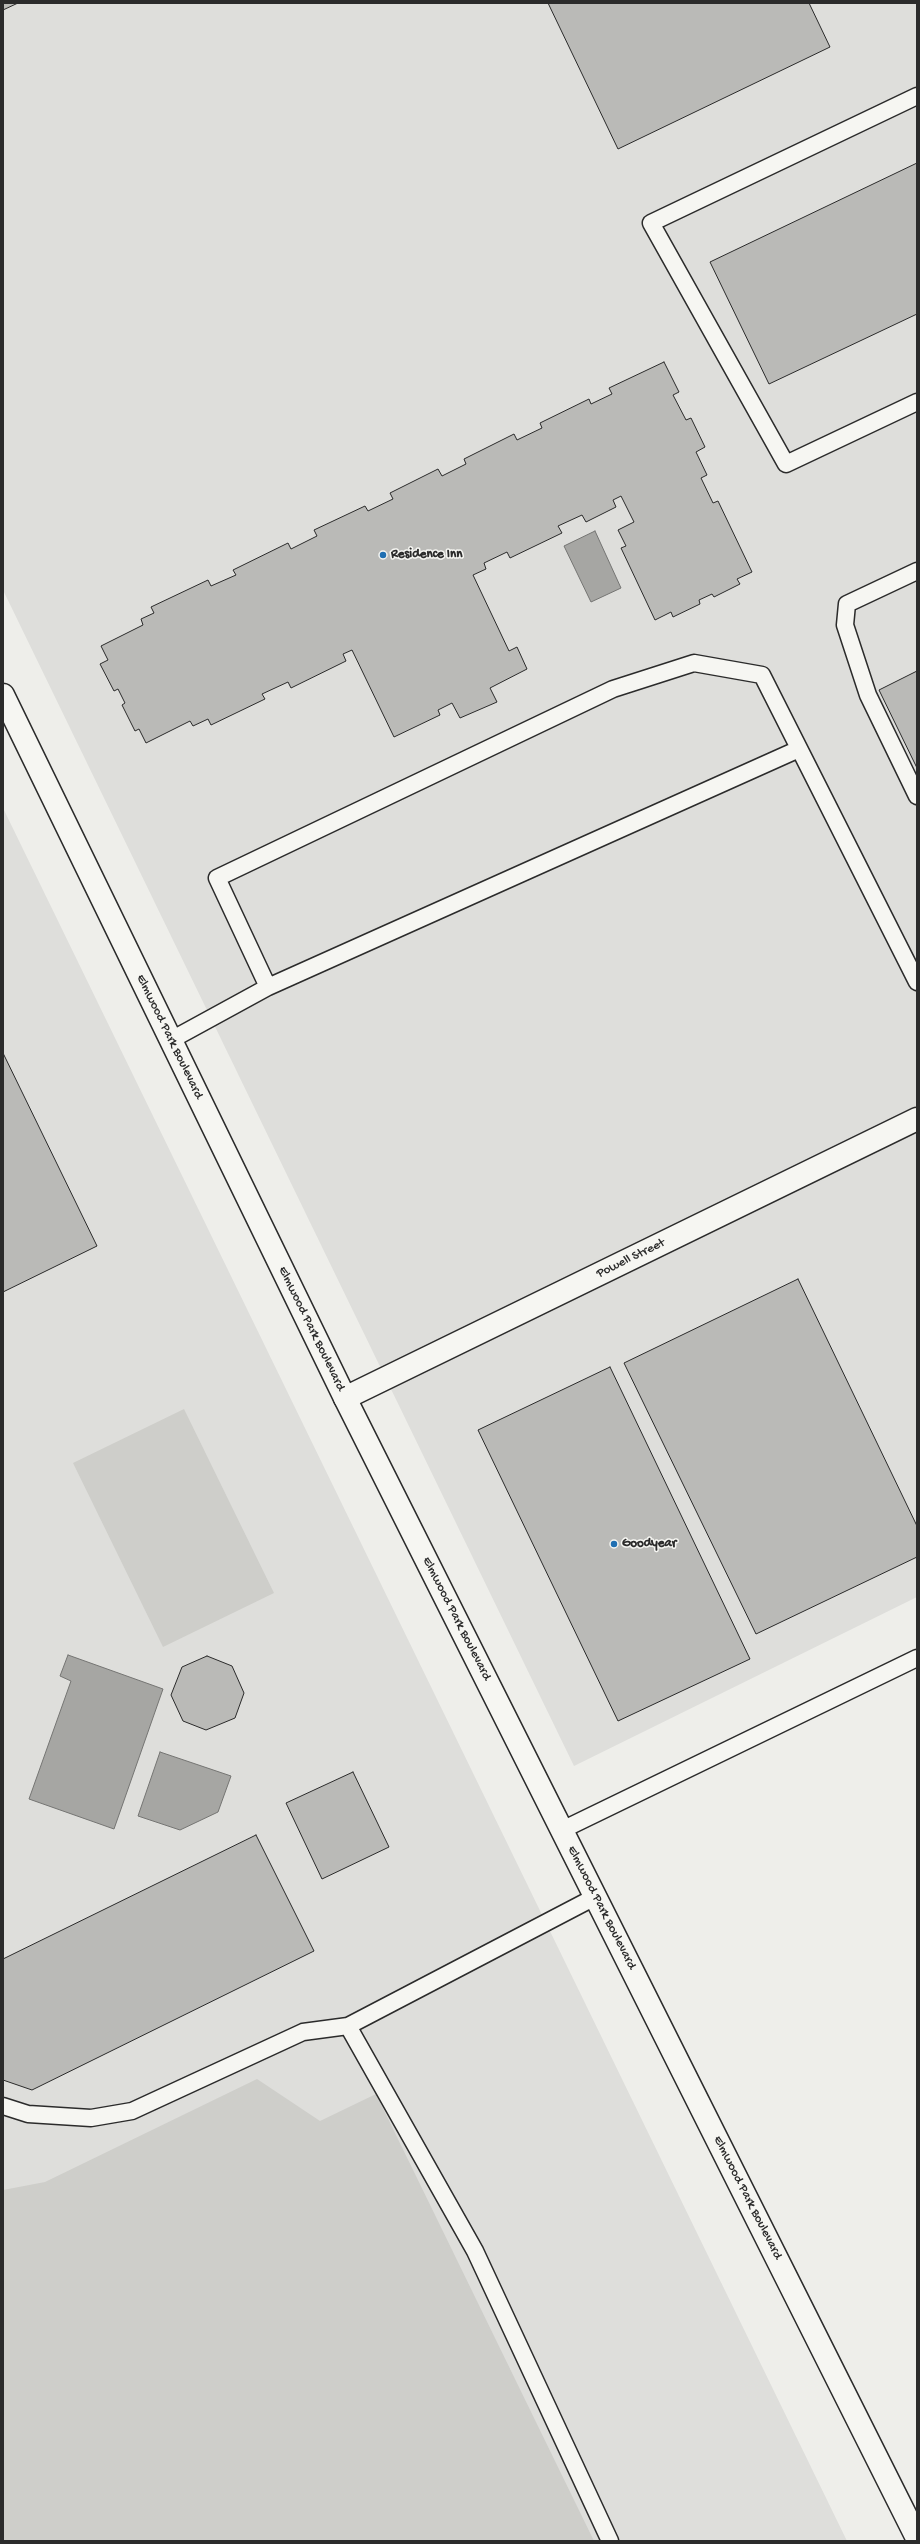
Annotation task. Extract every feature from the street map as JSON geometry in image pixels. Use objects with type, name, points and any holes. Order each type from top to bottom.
[{"type":"street","name":"Elmwood Park Boulevard","points":[[3,695],[345,1398],[917,2538]]},
{"type":"street","name":"Powell Street","points":[[345,1398],[917,1119]]},
{"type":"lane","points":[[917,96],[651,223],[786,464],[917,402]]},
{"type":"lane","points":[[917,571],[847,604],[846,625],[868,695],[917,796]]},
{"type":"lane","points":[[268,987],[217,878],[613,689],[694,663],[762,676],[917,982]]},
{"type":"lane","points":[[171,1040],[268,987],[799,749]]},
{"type":"lane","points":[[562,1830],[917,1658]]},
{"type":"lane","points":[[3,2106],[28,2114],[91,2118],[132,2111],[303,2032],[348,2026],[595,1897]]},
{"type":"lane","points":[[348,2026],[475,2251],[610,2541]]},
{"type":"shaded area","points":[[3,3],[917,3],[917,1597],[574,1766],[3,590]]},
{"type":"shaded area","points":[[595,531],[621,588],[591,602],[564,546]]},
{"type":"shaded area","points":[[3,808],[847,2541],[3,2541]]},
{"type":"shaded area","points":[[184,1409],[274,1593],[163,1647],[73,1463]]},
{"type":"shaded area","points":[[68,1655],[163,1689],[114,1829],[29,1799],[71,1681],[60,1676]]},
{"type":"shaded area","points":[[160,1752],[231,1776],[218,1812],[180,1830],[138,1816]]},
{"type":"shaded area","points":[[257,2079],[320,2121],[376,2094],[594,2541],[3,2541],[3,2190],[45,2182]]},
{"type":"building","points":[[3,3],[18,3],[3,10]]},
{"type":"building","points":[[548,3],[809,3],[830,47],[618,149]]},
{"type":"building","points":[[917,163],[917,314],[769,384],[710,262]]},
{"type":"building","name":"Residence Inn","points":[[664,362],[679,392],[673,395],[686,420],[691,418],[705,447],[696,452],[707,475],[701,478],[713,503],[718,501],[752,572],[737,579],[740,584],[714,597],[712,594],[699,600],[700,604],[673,617],[671,612],[655,620],[621,548],[626,546],[618,530],[634,522],[621,496],[613,500],[616,507],[586,522],[582,515],[558,526],[562,533],[510,558],[507,552],[484,563],[486,569],[473,575],[509,651],[517,647],[527,669],[490,688],[497,702],[460,718],[452,703],[438,710],[440,715],[394,737],[352,650],[343,654],[346,661],[291,688],[288,682],[262,694],[265,699],[211,725],[208,719],[193,726],[190,721],[146,743],[139,729],[135,731],[122,705],[125,703],[118,689],[114,691],[100,664],[108,660],[101,646],[143,625],[141,619],[154,613],[151,607],[208,580],[211,586],[236,575],[233,570],[288,543],[291,549],[317,536],[314,530],[365,506],[368,511],[393,499],[390,493],[438,469],[442,476],[466,464],[464,459],[514,434],[517,440],[542,428],[540,423],[589,399],[591,404],[612,394],[609,388]]},
{"type":"building","points":[[917,671],[917,768],[879,690]]},
{"type":"building","points":[[3,1053],[97,1246],[3,1292]]},
{"type":"building","points":[[798,1279],[917,1526],[917,1557],[756,1634],[624,1363]]},
{"type":"building","name":"Goodyear","points":[[610,1367],[750,1659],[618,1721],[478,1430]]},
{"type":"building","points":[[207,1656],[232,1666],[244,1693],[235,1718],[206,1730],[183,1721],[171,1695],[182,1667]]},
{"type":"building","points":[[353,1772],[389,1847],[322,1879],[286,1803]]},
{"type":"building","points":[[256,1835],[314,1951],[32,2090],[3,2080],[3,1959]]},
{"type":"place","name":"Residence Inn","points":[[383,555]]},
{"type":"place","name":"Goodyear","points":[[614,1544]]}]
